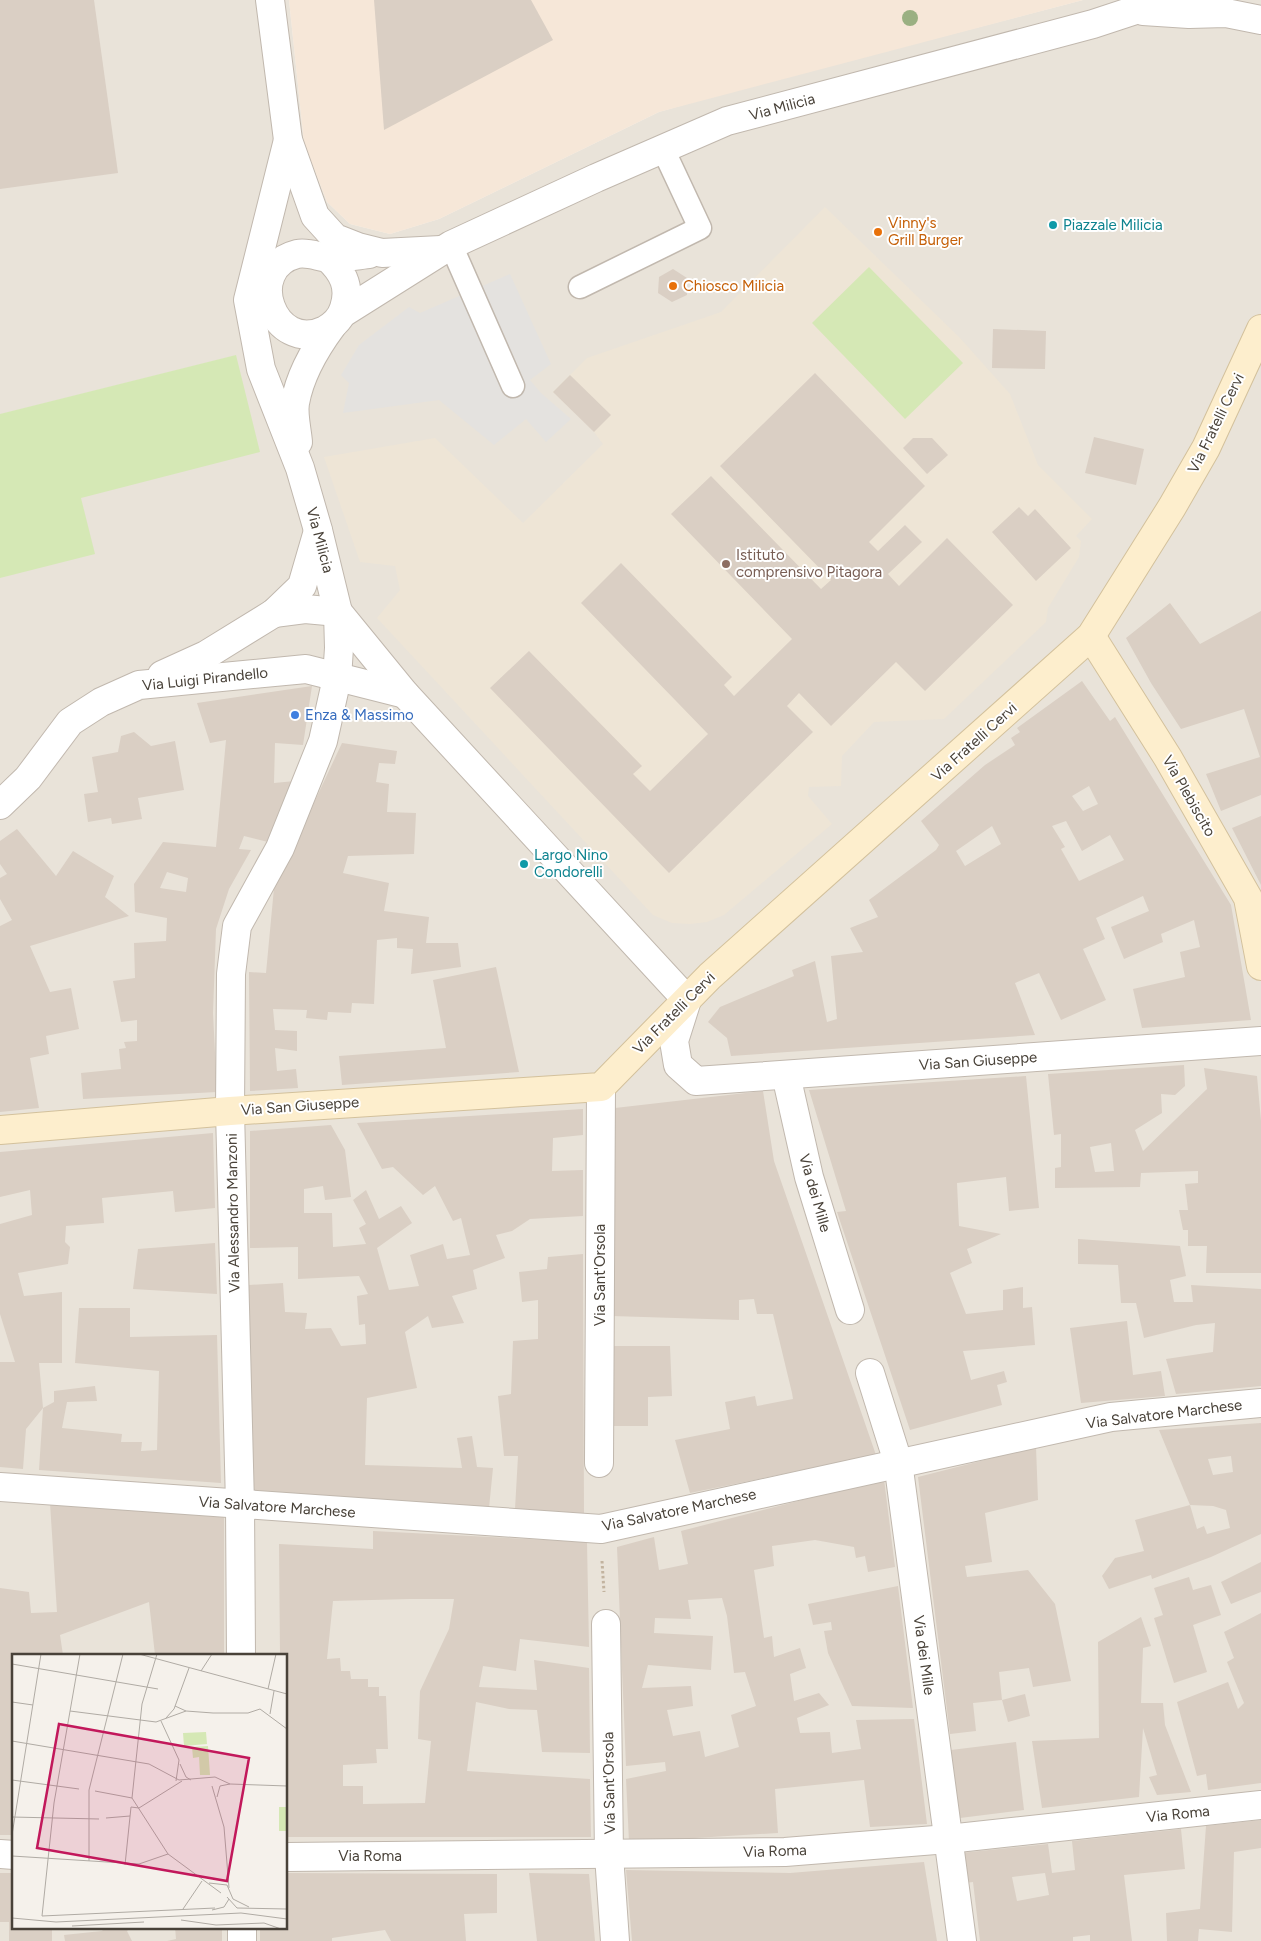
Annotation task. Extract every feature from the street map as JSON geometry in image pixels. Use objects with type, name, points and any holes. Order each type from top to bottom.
[{"type":"main road","name":"Via Fratelli Cervi","points":[[601,1087],[710,976],[1090,636],[1172,507],[1206,448],[1261,329]]},
{"type":"main road","name":"Via Plebiscito","points":[[1090,636],[1168,758],[1248,898],[1261,966]]},
{"type":"main road","name":"Via San Giuseppe","points":[[0,1130],[230,1111],[601,1087]]},
{"type":"street","points":[[270,0],[288,140],[315,216],[334,251],[346,283],[347,299],[337,320],[315,349],[304,372],[295,404],[300,468]]},
{"type":"street","points":[[1139,10],[1166,0]]},
{"type":"street","points":[[1139,10],[1189,14],[1226,13],[1261,20]]},
{"type":"street","name":"Via Milicia","points":[[447,247],[727,121],[1139,10]]},
{"type":"street","points":[[288,140],[261,293],[261,369],[300,468]]},
{"type":"street","points":[[261,293],[283,261],[297,254],[334,251],[382,253],[447,247]]},
{"type":"street","points":[[261,293],[276,318],[288,329],[302,334],[318,333],[447,247]]},
{"type":"street","name":"Via Milicia","points":[[300,468],[318,530],[338,612]]},
{"type":"street","points":[[139,685],[206,655],[274,613],[302,586],[318,530]]},
{"type":"street","points":[[274,613],[305,609],[338,612],[405,694],[687,1000]]},
{"type":"street","name":"Via Alessandro Manzoni","points":[[241,1654],[240,1504],[230,1111],[231,974],[237,926],[280,848],[322,741],[338,678],[338,612]]},
{"type":"street","name":"Via Luigi Pirandello","points":[[0,805],[28,778],[70,722],[101,702],[139,685],[306,669],[405,694]]},
{"type":"street","name":"Via San Giuseppe","points":[[687,1000],[674,1041],[678,1065],[696,1081],[1261,1041]]},
{"type":"street","name":"Via dei Mille","points":[[786,1075],[809,1177],[850,1310]]},
{"type":"street","name":"Via Sant'Orsola","points":[[599,1463],[601,1087]]},
{"type":"street","name":"Via dei Mille","points":[[870,1373],[898,1462],[962,1941]]},
{"type":"street","name":"Via Salvatore Marchese","points":[[0,1487],[600,1529],[898,1462],[1111,1417],[1261,1403]]},
{"type":"street","name":"Via Sant'Orsola","points":[[606,1624],[609,1855],[615,1941]]},
{"type":"street","name":"Via Roma","points":[[288,1857],[785,1852],[948,1839],[1261,1805]]},
{"type":"street","points":[[242,1928],[242,1941]]},
{"type":"lane","points":[[580,286],[700,228],[664,149]]},
{"type":"lane","points":[[447,247],[512,386]]},
{"type":"shaded area","points":[[0,0],[289,0],[304,143],[327,202],[350,224],[390,234],[439,219],[659,112],[721,94],[1083,0],[1261,0],[1261,1941],[0,1941]]},
{"type":"shaded area","points":[[289,0],[1083,0],[659,112],[439,219],[390,234],[350,224],[327,202],[304,143]]},
{"type":"shaded area","name":"Istituto comprensivo Pitagora","points":[[825,207],[960,338],[1010,394],[1038,465],[1092,519],[1076,536],[1081,541],[1079,557],[1048,608],[1046,622],[944,719],[874,722],[842,756],[841,786],[809,787],[808,796],[832,824],[724,915],[707,922],[690,924],[672,923],[653,915],[377,618],[400,590],[395,566],[360,562],[324,457],[435,438],[523,523],[603,444],[594,432],[553,392],[587,358],[721,312]]},
{"type":"shaded area","points":[[510,274],[551,364],[530,380],[541,393],[571,419],[546,442],[526,419],[494,445],[439,400],[343,413],[349,383],[341,375],[359,345],[409,307],[420,313]]},
{"type":"green space","points":[[869,267],[963,363],[905,419],[812,323]]},
{"type":"green space","points":[[236,355],[260,452],[81,498],[95,554],[0,578],[0,414]]},
{"type":"building","points":[[0,0],[94,0],[118,173],[0,189]]},
{"type":"building","points":[[374,0],[531,0],[553,40],[384,130]]},
{"type":"building","name":"Chiosco Milicia","points":[[673,269],[687,278],[687,295],[672,302],[658,293],[659,277]]},
{"type":"building","points":[[993,329],[1046,331],[1045,369],[992,368]]},
{"type":"building","points":[[815,373],[925,486],[869,542],[878,551],[905,525],[922,542],[888,574],[899,586],[947,538],[1013,605],[925,691],[896,662],[831,726],[799,693],[787,706],[813,732],[669,873],[490,688],[529,651],[642,766],[633,774],[650,791],[708,734],[581,603],[621,563],[732,677],[724,685],[734,696],[792,639],[671,514],[711,476],[821,589],[831,580],[720,466]]},
{"type":"building","points":[[570,375],[611,415],[594,432],[553,392]]},
{"type":"building","points":[[1094,437],[1144,449],[1136,485],[1085,473]]},
{"type":"building","points":[[913,438],[932,438],[948,455],[927,474],[903,448]]},
{"type":"building","points":[[1019,507],[1028,516],[1035,509],[1071,548],[1036,581],[992,532]]},
{"type":"building","points":[[1170,603],[1200,644],[1261,611],[1261,795],[1221,811],[1206,774],[1260,757],[1244,709],[1181,729],[1151,683],[1126,638]]},
{"type":"building","points":[[1082,681],[1110,721],[1115,717],[1231,905],[1251,1020],[1142,1028],[1133,989],[1185,977],[1180,952],[1200,947],[1194,920],[1161,934],[1163,942],[1124,959],[1111,927],[1149,911],[1143,896],[1096,918],[1105,939],[1083,949],[1106,1000],[1061,1020],[1039,973],[1015,983],[1035,1035],[731,1056],[727,1038],[708,1022],[720,1007],[794,976],[792,970],[815,961],[827,1022],[837,1019],[831,956],[863,952],[850,928],[878,917],[869,900],[936,850],[939,845],[921,821],[985,765],[1015,745],[1011,738],[1020,732],[1017,728]],"holes":[[[1089,786],[1098,804],[1083,811],[1072,796]],[[1066,821],[1082,851],[1110,835],[1124,860],[1079,881],[1061,849],[1065,847],[1052,826]],[[992,826],[1001,844],[965,866],[956,851]]]},
{"type":"building","points":[[312,686],[303,745],[275,743],[274,783],[295,781],[272,843],[244,836],[239,849],[251,850],[229,889],[216,929],[213,1013],[217,1092],[83,1099],[81,1073],[121,1069],[119,1049],[126,1048],[124,1042],[137,1041],[137,1020],[121,1022],[113,981],[135,978],[134,943],[166,941],[167,918],[135,912],[134,884],[163,842],[216,847],[226,740],[210,743],[197,703]],"holes":[[[167,872],[188,878],[186,892],[160,888]]]},
{"type":"building","points":[[134,732],[151,746],[175,741],[184,790],[138,798],[142,819],[112,824],[111,818],[88,822],[84,794],[98,792],[92,757],[118,752],[121,736]]},
{"type":"building","points":[[342,743],[397,751],[395,764],[379,763],[376,782],[389,784],[387,812],[416,813],[414,854],[348,856],[343,873],[389,883],[384,911],[429,917],[426,943],[458,943],[461,967],[411,974],[413,949],[397,948],[397,938],[377,940],[374,1004],[352,1003],[351,1013],[328,1012],[327,1020],[306,1018],[307,1010],[273,1009],[275,1030],[297,1031],[297,1051],[275,1048],[277,1071],[296,1069],[298,1088],[250,1091],[249,972],[266,973],[274,888]]},
{"type":"building","points":[[1261,816],[1261,885],[1232,828]]},
{"type":"building","points":[[17,829],[56,876],[73,851],[114,876],[105,897],[129,916],[30,946],[50,992],[71,988],[79,1029],[46,1036],[49,1054],[30,1058],[39,1108],[0,1112],[0,926],[12,920],[0,899],[0,878],[7,874],[0,864],[0,841]]},
{"type":"building","points":[[496,967],[519,1072],[342,1085],[339,1056],[446,1048],[433,980]]},
{"type":"building","points":[[1184,1065],[1185,1086],[1175,1095],[1161,1094],[1162,1113],[1135,1130],[1143,1151],[1207,1089],[1204,1068],[1257,1076],[1261,1121],[1261,1273],[1206,1273],[1207,1246],[1188,1246],[1188,1230],[1183,1230],[1179,1210],[1188,1210],[1185,1184],[1198,1183],[1198,1171],[1141,1173],[1140,1187],[1055,1188],[1055,1168],[1061,1167],[1061,1134],[1054,1135],[1048,1074]],"holes":[[[1111,1143],[1114,1171],[1095,1172],[1090,1147]]]},
{"type":"building","points":[[1026,1076],[1039,1208],[1009,1211],[1006,1177],[957,1183],[959,1226],[1001,1234],[967,1249],[972,1263],[950,1273],[966,1314],[1003,1310],[1003,1290],[1023,1287],[1023,1308],[1032,1307],[1035,1345],[963,1351],[971,1380],[1004,1371],[1007,1382],[997,1385],[1002,1405],[910,1430],[837,1212],[846,1211],[809,1090]]},
{"type":"building","points":[[763,1091],[774,1161],[876,1455],[690,1493],[675,1440],[730,1429],[725,1402],[755,1396],[757,1406],[793,1399],[792,1393],[773,1314],[757,1314],[754,1299],[739,1300],[739,1320],[612,1316],[615,1108]]},
{"type":"building","points":[[583,1109],[583,1135],[553,1138],[552,1171],[583,1170],[583,1216],[530,1219],[512,1231],[496,1235],[505,1258],[473,1270],[477,1289],[452,1296],[464,1323],[432,1328],[428,1316],[405,1332],[417,1388],[367,1398],[365,1465],[462,1468],[457,1438],[472,1436],[477,1467],[493,1468],[489,1508],[249,1494],[249,1285],[283,1283],[285,1312],[307,1313],[305,1329],[331,1328],[341,1346],[366,1344],[365,1324],[359,1325],[357,1296],[368,1294],[359,1276],[298,1279],[298,1247],[250,1248],[250,1131],[331,1125],[345,1150],[351,1197],[325,1200],[323,1186],[304,1189],[304,1213],[332,1213],[333,1247],[366,1244],[359,1228],[366,1224],[353,1200],[366,1190],[379,1219],[401,1206],[412,1223],[377,1248],[389,1290],[419,1286],[410,1255],[443,1244],[447,1259],[470,1255],[461,1218],[453,1221],[435,1186],[423,1195],[393,1167],[382,1169],[357,1123]]},
{"type":"building","points":[[213,1133],[215,1208],[175,1212],[173,1191],[102,1198],[104,1223],[66,1226],[65,1242],[70,1247],[68,1264],[18,1273],[24,1296],[62,1292],[62,1363],[39,1363],[43,1408],[26,1429],[23,1469],[0,1467],[0,1362],[15,1362],[0,1314],[0,1224],[32,1215],[30,1190],[0,1197],[0,1152]]},
{"type":"building","points":[[1078,1239],[1180,1246],[1186,1276],[1170,1280],[1174,1302],[1193,1302],[1191,1285],[1261,1289],[1261,1386],[1176,1394],[1166,1359],[1213,1352],[1215,1323],[1196,1325],[1144,1338],[1136,1303],[1121,1303],[1118,1265],[1078,1264]]},
{"type":"building","points":[[215,1243],[217,1294],[133,1289],[138,1249]]},
{"type":"building","points":[[583,1254],[584,1513],[515,1509],[518,1456],[504,1456],[498,1396],[511,1394],[513,1341],[538,1339],[538,1300],[522,1302],[519,1272],[547,1269],[548,1257]]},
{"type":"building","points":[[79,1308],[130,1308],[130,1337],[217,1335],[221,1483],[39,1470],[43,1408],[54,1402],[54,1391],[95,1386],[97,1401],[67,1402],[62,1428],[122,1434],[121,1442],[142,1442],[141,1451],[157,1450],[159,1371],[75,1363]]},
{"type":"building","points":[[1127,1321],[1133,1375],[1161,1371],[1165,1396],[1081,1403],[1070,1328]]},
{"type":"building","points":[[612,1346],[670,1346],[672,1396],[648,1397],[648,1426],[611,1426]]},
{"type":"building","points":[[1261,1423],[1261,1534],[1211,1557],[1152,1579],[1151,1575],[1109,1589],[1102,1576],[1115,1558],[1144,1551],[1135,1520],[1190,1505],[1159,1430]],"holes":[[[1231,1456],[1233,1472],[1213,1475],[1208,1459]],[[1190,1505],[1213,1506],[1226,1510],[1230,1528],[1207,1534],[1204,1526],[1197,1529]]]},
{"type":"building","points":[[1036,1447],[1038,1500],[985,1513],[992,1562],[965,1566],[967,1577],[1028,1570],[1055,1604],[1071,1681],[1033,1687],[1029,1668],[999,1672],[1002,1700],[973,1703],[976,1731],[950,1734],[918,1477]]},
{"type":"building","points":[[884,1479],[895,1567],[868,1572],[865,1556],[856,1558],[854,1547],[815,1540],[772,1546],[774,1566],[754,1570],[764,1638],[772,1636],[774,1657],[800,1648],[806,1668],[790,1674],[794,1701],[819,1693],[829,1705],[797,1718],[800,1733],[830,1732],[832,1753],[861,1749],[856,1720],[914,1719],[927,1824],[870,1827],[864,1780],[775,1789],[778,1833],[629,1842],[626,1779],[666,1771],[665,1762],[626,1766],[617,1547],[654,1537],[659,1570],[688,1564],[681,1531]],"holes":[[[722,1598],[727,1616],[734,1673],[745,1672],[756,1706],[731,1715],[739,1747],[705,1757],[700,1731],[673,1736],[667,1710],[693,1706],[691,1686],[642,1688],[648,1665],[711,1670],[713,1636],[654,1633],[655,1618],[691,1619],[688,1600]]]},
{"type":"building","points":[[50,1503],[224,1515],[224,1654],[155,1654],[149,1602],[60,1635],[63,1654],[12,1654],[12,1835],[0,1835],[0,1588],[29,1592],[31,1613],[57,1612]]},
{"type":"building","points":[[373,1531],[587,1542],[589,1647],[520,1639],[516,1671],[483,1666],[479,1687],[537,1690],[534,1660],[589,1668],[590,1753],[542,1752],[537,1710],[509,1709],[476,1702],[467,1771],[590,1779],[591,1837],[288,1837],[288,1654],[280,1654],[279,1544],[373,1549]],"holes":[[[454,1599],[449,1629],[420,1691],[418,1739],[431,1741],[425,1803],[363,1804],[363,1786],[343,1786],[343,1765],[377,1763],[376,1749],[388,1749],[386,1696],[379,1696],[379,1687],[368,1687],[368,1679],[351,1679],[350,1671],[341,1671],[340,1658],[327,1659],[333,1601]]]},
{"type":"building","points":[[1261,1562],[1261,1592],[1231,1604],[1221,1582]]},
{"type":"building","points":[[1189,1577],[1193,1590],[1211,1585],[1221,1615],[1193,1625],[1207,1672],[1174,1683],[1154,1618],[1163,1615],[1154,1588]]},
{"type":"building","points":[[898,1586],[913,1708],[852,1706],[828,1653],[824,1631],[832,1630],[831,1622],[813,1625],[808,1604]]},
{"type":"building","points":[[1261,1613],[1261,1783],[1208,1790],[1206,1774],[1197,1776],[1177,1702],[1228,1682],[1238,1709],[1244,1703],[1227,1662],[1234,1658],[1224,1632]]},
{"type":"building","points":[[1141,1617],[1151,1646],[1143,1648],[1141,1703],[1163,1703],[1165,1725],[1191,1792],[1157,1795],[1149,1777],[1157,1775],[1143,1728],[1139,1797],[1042,1808],[1032,1741],[1099,1738],[1098,1642]]},
{"type":"building","points":[[1025,1694],[1030,1716],[1008,1722],[1002,1700]]},
{"type":"building","points":[[1016,1742],[1024,1810],[960,1818],[951,1750]]},
{"type":"building","points":[[1261,1820],[1261,1848],[1234,1852],[1232,1932],[1199,1929],[1198,1941],[1167,1941],[1166,1913],[1200,1909],[1206,1826]]},
{"type":"building","points":[[1181,1829],[1185,1869],[1124,1875],[1132,1941],[1090,1941],[1090,1935],[1073,1937],[1073,1941],[980,1941],[973,1882],[965,1883],[961,1853],[1048,1844],[1052,1873],[1075,1870],[1072,1841]],"holes":[[[1045,1873],[1049,1895],[1017,1901],[1012,1877]]]},
{"type":"building","points":[[924,1862],[937,1941],[632,1941],[626,1870],[790,1873]]},
{"type":"building","points":[[0,1873],[12,1873],[12,1928],[52,1928],[52,1941],[9,1941],[9,1922],[0,1922]]},
{"type":"building","points":[[288,1873],[497,1874],[497,1913],[464,1914],[466,1941],[391,1941],[385,1930],[332,1938],[332,1941],[260,1941],[260,1928],[288,1928]]},
{"type":"building","points":[[529,1873],[589,1874],[595,1941],[537,1941]]},
{"type":"building","points":[[104,1928],[130,1928],[127,1931],[132,1941],[65,1941],[64,1935],[102,1931]]},
{"type":"building","points":[[175,1928],[222,1928],[222,1941],[167,1941],[176,1939]]},
{"type":"place","name":"Piazzale Milicia","points":[[1053,225]]},
{"type":"place","name":"Vinny's Grill Burger","points":[[878,232]]},
{"type":"place","name":"Chiosco Milicia","points":[[673,286]]},
{"type":"place","name":"Istituto comprensivo Pitagora","points":[[726,564]]},
{"type":"place","name":"Enza & Massimo","points":[[295,715]]},
{"type":"place","name":"Largo Nino Condorelli","points":[[524,864]]}]
